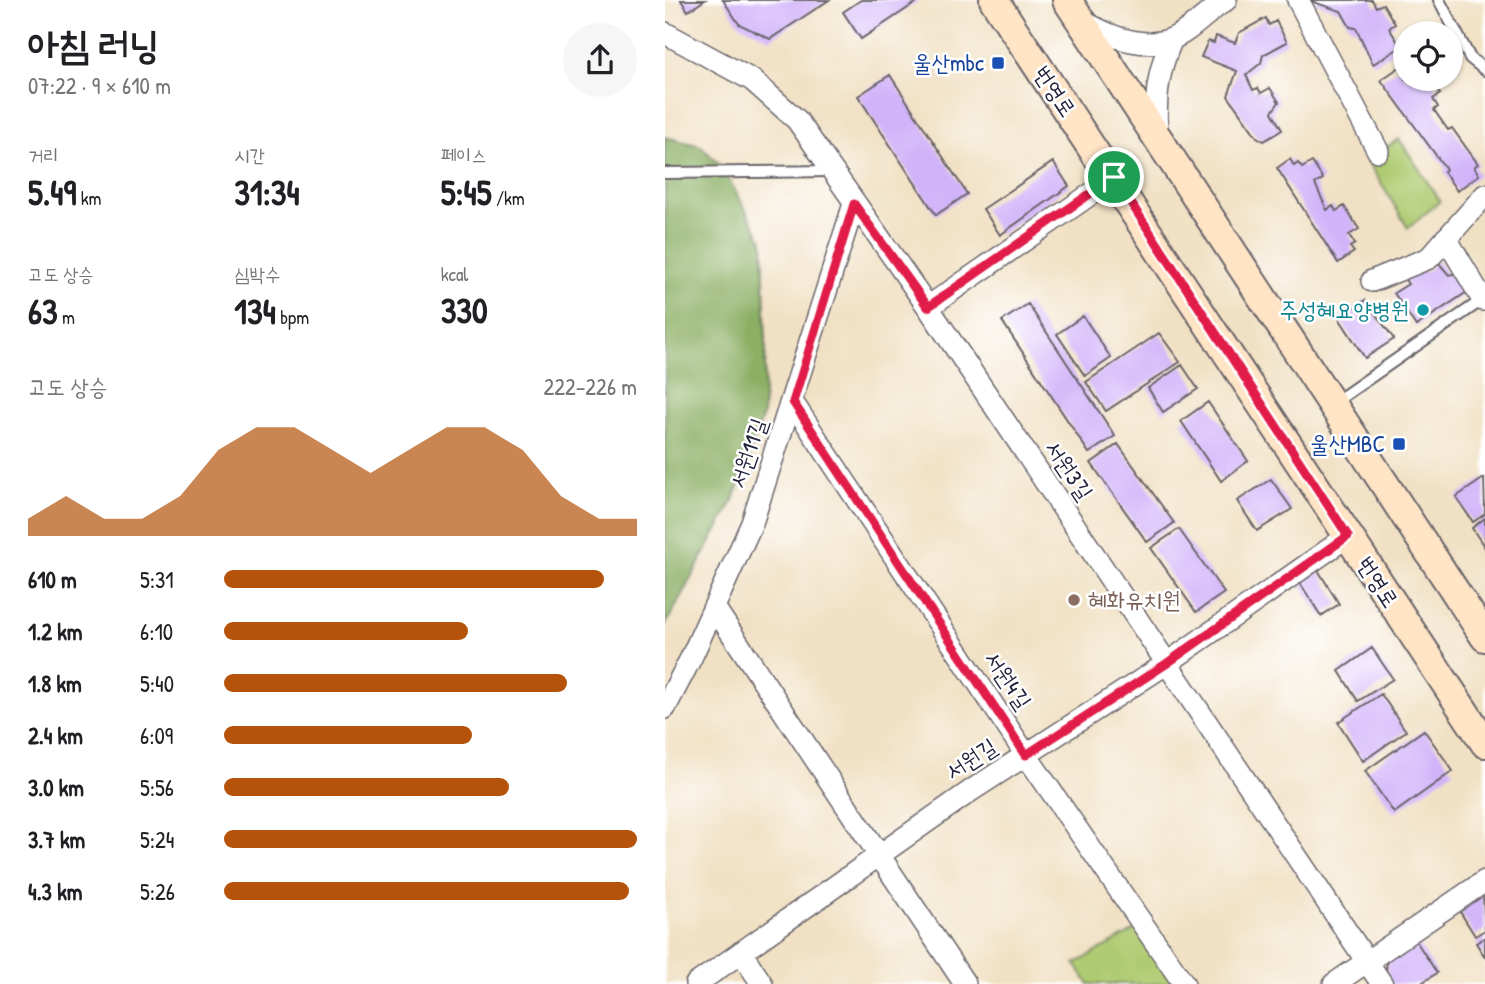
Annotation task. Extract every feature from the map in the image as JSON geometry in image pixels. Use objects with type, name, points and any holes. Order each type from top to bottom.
[{"type":"main road","name":"번영로","points":[[995,0],[1485,743]]},
{"type":"main road","points":[[1073,10],[1485,637]]},
{"type":"street","points":[[1073,10],[1103,33],[1126,40],[1148,42],[1172,39],[1226,0]]},
{"type":"street","points":[[1299,0],[1378,151]]},
{"type":"street","name":"서원3길","points":[[665,33],[752,80],[777,99],[797,120],[928,307],[1382,984]]},
{"type":"street","points":[[1157,136],[1160,65],[1172,39]]},
{"type":"street","points":[[928,307],[1114,177]]},
{"type":"street","points":[[1372,281],[1429,258],[1485,195]]},
{"type":"street","name":"서원11길","points":[[665,708],[752,523],[793,402],[854,204]]},
{"type":"street","points":[[1446,238],[1484,299]]},
{"type":"street","name":"서원4길","points":[[793,402],[1026,755],[1184,984]]},
{"type":"street","name":"서원길","points":[[697,984],[878,856],[1166,664],[1348,536]]},
{"type":"street","points":[[714,607],[965,984]]},
{"type":"street","points":[[1334,984],[1485,881]]},
{"type":"street","points":[[741,953],[762,984]]},
{"type":"lane","points":[[1439,0],[1470,58],[1485,69]]},
{"type":"lane","points":[[665,173],[832,171]]},
{"type":"lane","points":[[1332,405],[1484,299]]},
{"type":"green space","points":[[665,137],[701,146],[722,167],[763,241],[766,344],[763,415],[735,497],[665,626]]},
{"type":"green space","points":[[1399,139],[1440,201],[1408,228],[1367,160]]},
{"type":"green space","points":[[1142,926],[1180,984],[1089,984],[1075,964]]},
{"type":"building","points":[[681,0],[705,0],[688,11]]},
{"type":"building","points":[[723,0],[829,0],[770,39],[739,24]]},
{"type":"building","points":[[861,0],[920,0],[861,39],[843,12]]},
{"type":"building","points":[[1307,0],[1372,0],[1376,7],[1383,4],[1393,21],[1389,28],[1393,34],[1393,52],[1373,64],[1356,28],[1350,27],[1341,11]]},
{"type":"building","points":[[1266,18],[1269,25],[1276,21],[1287,42],[1263,55],[1261,63],[1246,75],[1253,90],[1258,88],[1261,93],[1270,88],[1279,102],[1272,112],[1282,130],[1264,141],[1257,137],[1228,96],[1237,71],[1201,57],[1208,41],[1214,43],[1216,36],[1235,43],[1239,33]]},
{"type":"building","points":[[1393,72],[1393,91],[1438,91],[1440,94],[1433,99],[1438,107],[1434,110],[1448,130],[1452,128],[1478,164],[1474,167],[1479,175],[1457,191],[1444,172],[1446,169],[1381,80]]},
{"type":"building","points":[[890,75],[967,194],[936,215],[858,96]]},
{"type":"building","points":[[1290,159],[1294,166],[1298,163],[1302,168],[1312,162],[1323,179],[1315,184],[1327,210],[1333,206],[1336,211],[1344,206],[1359,229],[1349,235],[1355,244],[1350,247],[1354,252],[1338,263],[1277,168]]},
{"type":"building","points":[[1053,162],[1069,186],[1000,235],[983,209]]},
{"type":"building","name":"주성혜요양병원","points":[[1437,261],[1449,275],[1465,271],[1470,290],[1416,326],[1394,293],[1408,284],[1401,273],[1427,271]]},
{"type":"building","points":[[1365,300],[1394,339],[1365,358],[1339,318]]},
{"type":"building","points":[[1028,304],[1115,436],[1089,453],[1002,321]]},
{"type":"building","points":[[1083,316],[1111,358],[1085,376],[1057,334]]},
{"type":"building","points":[[1159,333],[1180,362],[1106,411],[1086,382]]},
{"type":"building","points":[[1182,365],[1198,389],[1163,412],[1148,388]]},
{"type":"building","points":[[1208,402],[1248,461],[1221,481],[1181,421]]},
{"type":"building","points":[[1118,444],[1174,523],[1147,542],[1091,463]]},
{"type":"building","points":[[1484,478],[1485,514],[1473,522],[1456,497]]},
{"type":"building","points":[[1271,479],[1292,509],[1257,531],[1237,501]]},
{"type":"building","points":[[1485,518],[1485,548],[1472,528]]},
{"type":"building","points":[[1179,529],[1224,593],[1196,612],[1151,548]]},
{"type":"building","points":[[1318,570],[1339,604],[1321,616],[1300,583]]},
{"type":"building","points":[[1372,648],[1393,679],[1358,701],[1339,671]]},
{"type":"building","points":[[1381,694],[1406,731],[1363,761],[1338,722]]},
{"type":"building","points":[[1424,730],[1453,771],[1394,813],[1365,771]]},
{"type":"building","points":[[1483,895],[1485,930],[1475,936],[1459,910]]},
{"type":"building","points":[[1485,937],[1485,957],[1476,943]]},
{"type":"building","points":[[1414,938],[1437,973],[1420,984],[1392,984],[1386,974],[1387,956]]},
{"type":"place","name":"울산mbc","points":[[998,63]]},
{"type":"place","name":"주성혜요양병원","points":[[1423,310]]},
{"type":"place","name":"울산MBC","points":[[1399,444]]},
{"type":"place","name":"혜화유치원","points":[[1074,600]]},
{"type":"route","points":[[1114,177],[1348,536],[1166,664],[1026,755],[793,402],[854,204],[928,307],[1114,177]]}]
